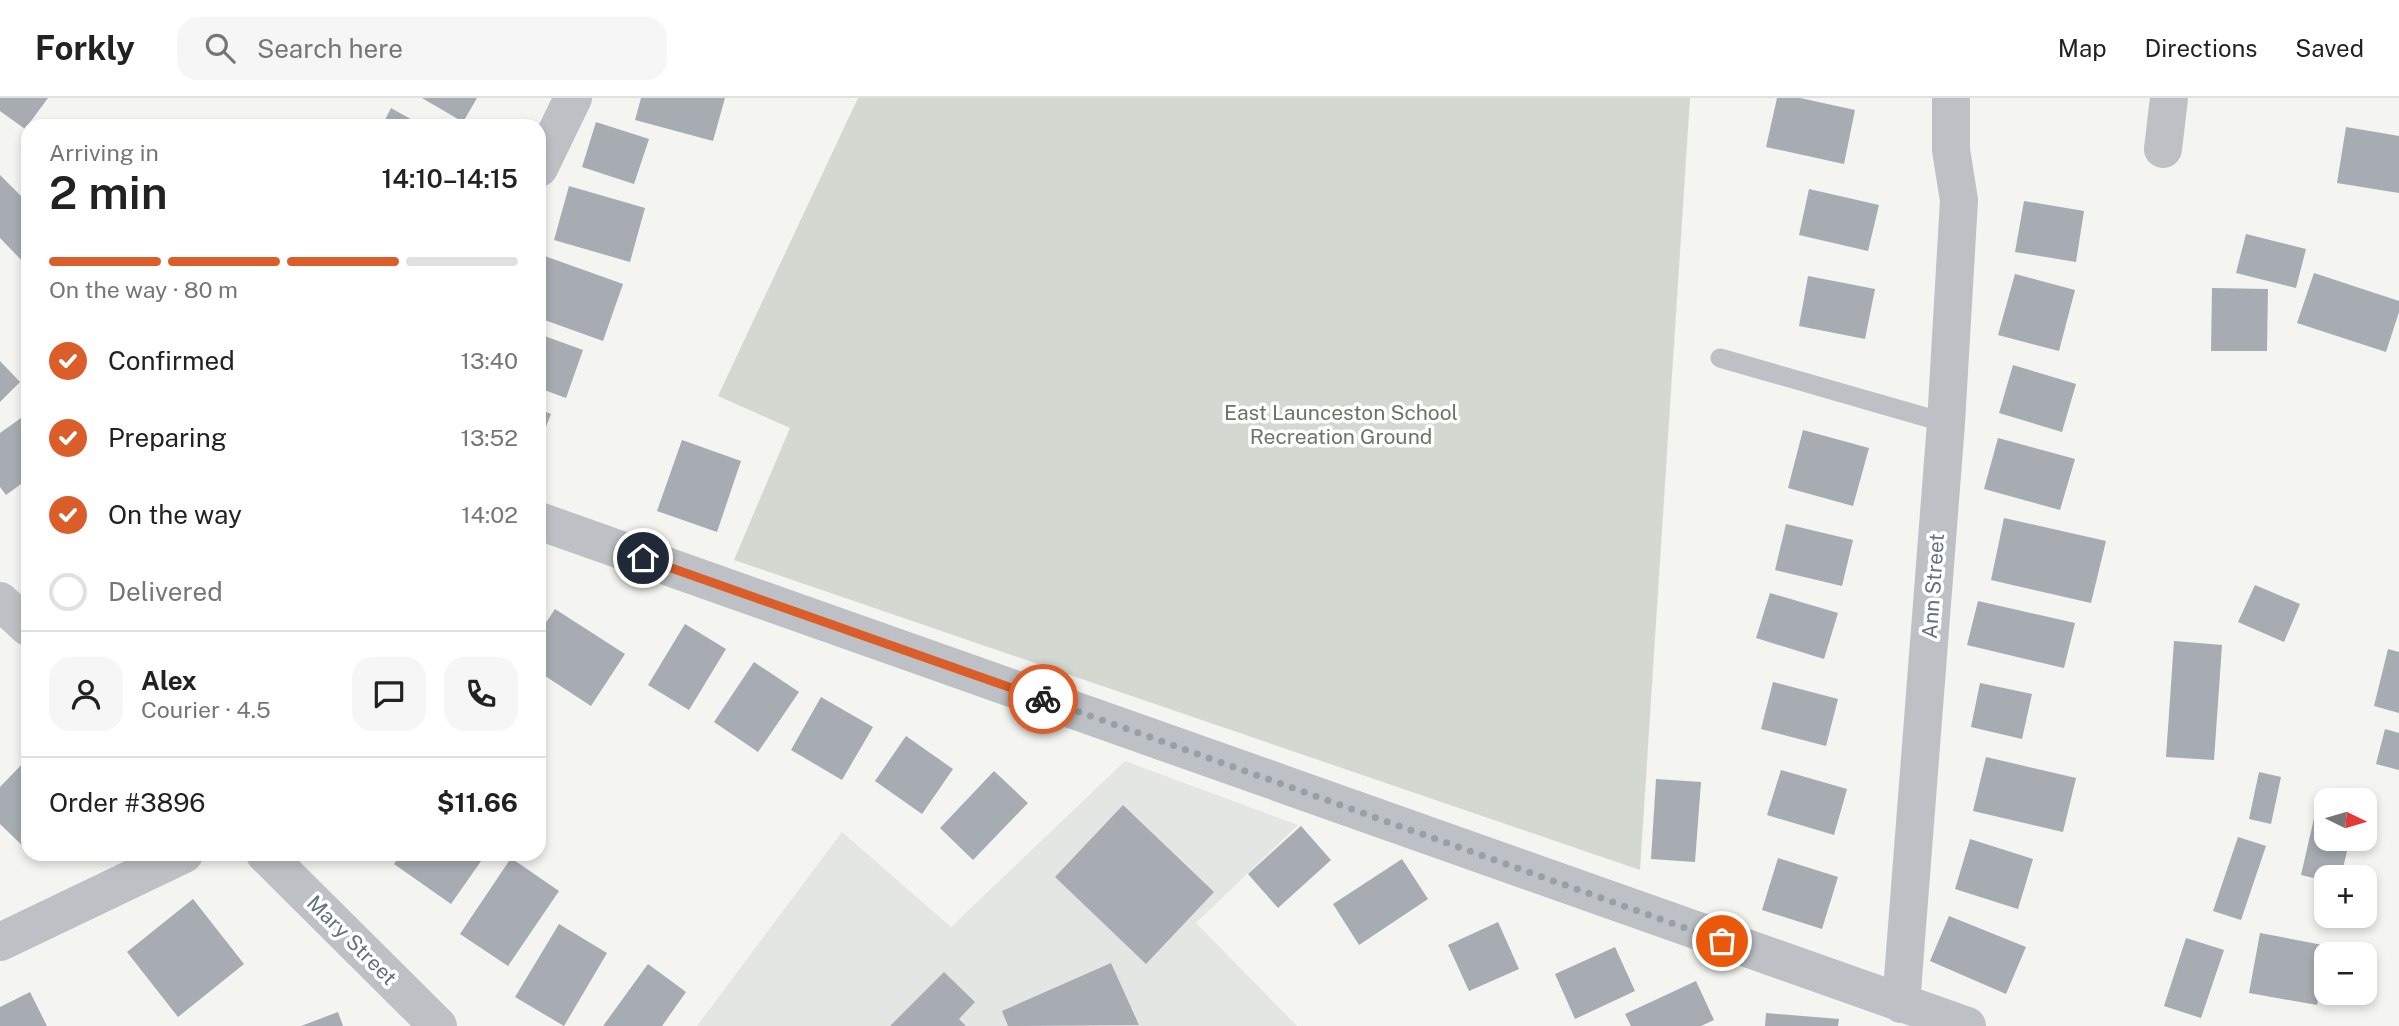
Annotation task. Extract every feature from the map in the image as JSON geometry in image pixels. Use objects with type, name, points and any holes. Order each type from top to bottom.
[{"type":"street","points":[[546,154],[573,98]]},
{"type":"street","name":"Ann Street","points":[[1901,1004],[1946,423],[1959,200],[1951,150],[1951,98]]},
{"type":"street","points":[[2163,149],[2169,98]]},
{"type":"street","points":[[546,524],[1967,1026]]},
{"type":"street","points":[[0,601],[21,620]]},
{"type":"street","points":[[0,942],[169,861]]},
{"type":"street","name":"Mary Street","points":[[272,861],[438,1026]]},
{"type":"lane","points":[[1720,358],[1946,423]]},
{"type":"shaded area","points":[[1125,761],[1298,825],[1196,923],[1297,1026],[697,1026],[842,832],[951,927]]},
{"type":"green space","name":"East Launceston School Recreation Ground","points":[[858,98],[1690,98],[1640,870],[734,560],[790,428],[718,396]]},
{"type":"building","points":[[0,98],[48,98],[32,119],[21,119],[21,126],[0,111]]},
{"type":"building","points":[[422,98],[477,98],[465,119],[458,119]]},
{"type":"building","points":[[641,98],[725,98],[713,141],[635,120]]},
{"type":"building","points":[[1777,98],[1800,98],[1855,110],[1844,164],[1766,147]]},
{"type":"building","points":[[391,108],[411,119],[386,119]]},
{"type":"building","points":[[596,122],[649,139],[634,184],[582,167]]},
{"type":"building","points":[[2346,127],[2399,136],[2399,193],[2337,183]]},
{"type":"building","points":[[0,175],[21,196],[21,260],[0,238]]},
{"type":"building","points":[[569,186],[645,208],[630,262],[554,240]]},
{"type":"building","points":[[1809,189],[1879,205],[1868,251],[1799,235]]},
{"type":"building","points":[[2024,201],[2084,211],[2076,262],[2015,252]]},
{"type":"building","points":[[2246,234],[2306,249],[2296,288],[2236,273]]},
{"type":"building","points":[[546,256],[623,284],[603,341],[546,321]]},
{"type":"building","points":[[2314,273],[2399,301],[2399,312],[2386,352],[2297,323]]},
{"type":"building","points":[[2015,274],[2075,290],[2059,351],[1998,335]]},
{"type":"building","points":[[1808,276],[1875,289],[1865,339],[1799,326]]},
{"type":"building","points":[[2212,288],[2268,289],[2267,351],[2211,351]]},
{"type":"building","points":[[546,337],[583,350],[566,398],[546,391]]},
{"type":"building","points":[[0,361],[20,382],[0,402]]},
{"type":"building","points":[[2013,365],[2076,384],[2062,432],[1999,413]]},
{"type":"building","points":[[546,412],[551,414],[546,426]]},
{"type":"building","points":[[21,418],[21,484],[6,495],[0,487],[0,433]]},
{"type":"building","points":[[1803,430],[1869,448],[1853,506],[1788,488]]},
{"type":"building","points":[[1998,438],[2075,459],[2060,510],[1984,489]]},
{"type":"building","points":[[682,440],[741,461],[717,532],[657,511]]},
{"type":"building","points":[[2004,518],[2106,541],[2091,603],[1991,580]]},
{"type":"building","points":[[1786,524],[1853,540],[1842,586],[1775,570]]},
{"type":"building","points":[[2255,585],[2300,604],[2284,642],[2238,622]]},
{"type":"building","points":[[1770,593],[1838,613],[1824,659],[1756,638]]},
{"type":"building","points":[[1978,601],[2075,623],[2064,668],[1967,645]]},
{"type":"building","points":[[555,609],[625,654],[591,706],[546,677],[546,622]]},
{"type":"building","points":[[685,624],[726,649],[689,710],[648,685]]},
{"type":"building","points":[[2174,641],[2222,645],[2214,760],[2166,757]]},
{"type":"building","points":[[2388,649],[2399,652],[2399,713],[2374,706]]},
{"type":"building","points":[[754,662],[799,692],[758,752],[714,722]]},
{"type":"building","points":[[1773,682],[1838,699],[1826,746],[1761,729]]},
{"type":"building","points":[[1980,683],[2032,694],[2022,739],[1971,727]]},
{"type":"building","points":[[821,697],[873,727],[842,780],[791,750]]},
{"type":"building","points":[[2385,729],[2399,733],[2399,770],[2376,764]]},
{"type":"building","points":[[906,736],[953,769],[922,814],[875,781]]},
{"type":"building","points":[[1986,757],[2076,778],[2063,832],[1973,811]]},
{"type":"building","points":[[21,765],[21,844],[0,824],[0,787]]},
{"type":"building","points":[[1781,770],[1847,789],[1834,835],[1767,815]]},
{"type":"building","points":[[994,771],[1028,803],[973,860],[940,828]]},
{"type":"building","points":[[2259,772],[2281,777],[2271,824],[2249,819]]},
{"type":"building","points":[[1656,779],[1701,782],[1695,862],[1651,859]]},
{"type":"building","points":[[1123,805],[1214,892],[1146,964],[1055,877]]},
{"type":"building","points":[[2314,818],[2314,851],[2347,851],[2344,865],[2314,865],[2314,878],[2301,875]]},
{"type":"building","points":[[1301,826],[1331,860],[1278,908],[1248,874]]},
{"type":"building","points":[[2238,837],[2266,846],[2241,920],[2213,911]]},
{"type":"building","points":[[1970,839],[2033,859],[2018,909],[1955,889]]},
{"type":"building","points":[[1778,858],[1838,877],[1822,929],[1762,910]]},
{"type":"building","points":[[1402,859],[1428,899],[1359,945],[1333,904]]},
{"type":"building","points":[[396,861],[481,861],[451,904],[394,864]]},
{"type":"building","points":[[509,861],[515,861],[559,891],[508,966],[460,934]]},
{"type":"building","points":[[193,899],[244,964],[178,1017],[127,952]]},
{"type":"building","points":[[1949,916],[2026,947],[2006,994],[1930,961]]},
{"type":"building","points":[[1498,922],[1519,969],[1469,991],[1448,945]]},
{"type":"building","points":[[559,924],[607,953],[564,1026],[515,997]]},
{"type":"building","points":[[2260,933],[2314,943],[2314,1004],[2249,993]]},
{"type":"building","points":[[2186,938],[2224,950],[2201,1018],[2164,1006]]},
{"type":"building","points":[[1615,947],[1635,991],[1575,1019],[1555,974]]},
{"type":"building","points":[[1111,963],[1139,1025],[1008,1026],[1002,1011]]},
{"type":"building","points":[[648,964],[686,992],[662,1026],[603,1026]]},
{"type":"building","points":[[944,972],[975,1002],[959,1019],[966,1026],[890,1026]]},
{"type":"building","points":[[1696,981],[1714,1020],[1701,1026],[1631,1026],[1625,1014]]},
{"type":"building","points":[[30,992],[47,1026],[0,1026],[0,1007]]},
{"type":"building","points":[[338,1012],[343,1026],[301,1026]]},
{"type":"building","points":[[1766,1013],[1839,1019],[1838,1026],[1765,1026]]},
{"type":"way so far","points":[[1043,699],[1722,941]]},
{"type":"route","points":[[643,558],[1043,699]]}]
